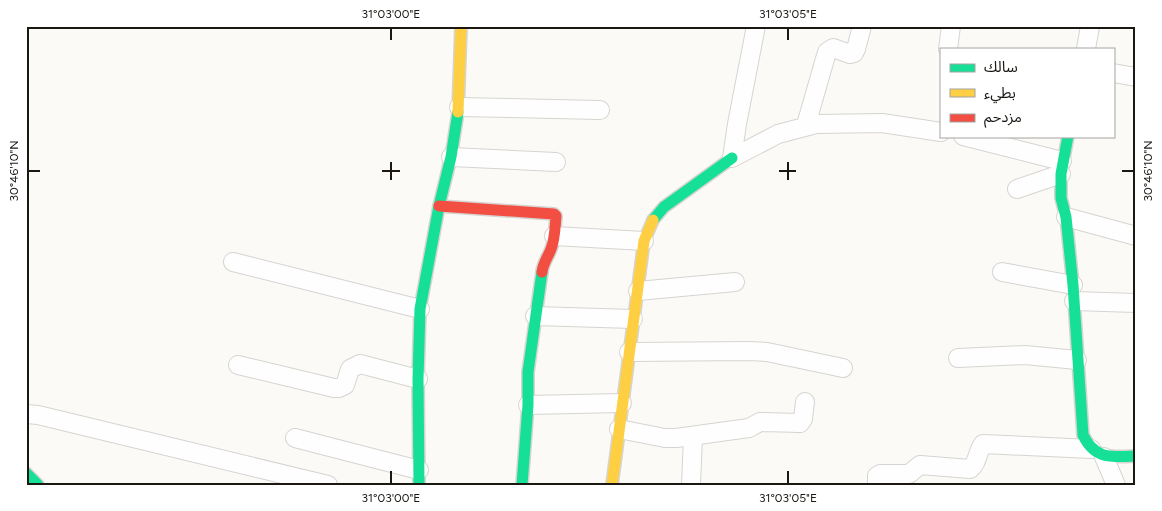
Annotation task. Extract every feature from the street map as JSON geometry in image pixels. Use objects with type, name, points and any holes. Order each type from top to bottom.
[{"type":"street","points":[[295,438],[419,477],[418,379],[420,308],[439,206],[451,157],[459,108],[462,59],[461,26]]},
{"type":"street","points":[[732,158],[736,124],[756,26]]},
{"type":"street","points":[[806,125],[827,52],[833,48],[850,54],[854,53],[862,26]]},
{"type":"street","points":[[948,48],[952,26]]},
{"type":"street","points":[[1086,48],[1090,26]]},
{"type":"street","points":[[1114,73],[1136,77]]},
{"type":"street","points":[[459,108],[600,110]]},
{"type":"street","points":[[612,485],[644,241],[649,224],[655,215],[732,158],[778,134],[806,125],[855,122],[882,123],[940,132]]},
{"type":"street","points":[[969,138],[1061,167]]},
{"type":"street","points":[[1068,138],[1061,167],[1062,198],[1066,217],[1073,293],[1083,435],[1086,443],[1097,453],[1116,485]]},
{"type":"street","points":[[451,157],[556,162]]},
{"type":"street","points":[[1017,189],[1061,167]]},
{"type":"street","points":[[439,206],[554,214],[557,217],[551,249],[543,264],[535,316],[528,372],[528,405],[522,485]]},
{"type":"street","points":[[1066,217],[1136,236]]},
{"type":"street","points":[[554,236],[644,241]]},
{"type":"street","points":[[233,262],[420,308]]},
{"type":"street","points":[[1002,272],[1073,293],[1136,303]]},
{"type":"street","points":[[638,291],[735,282]]},
{"type":"street","points":[[535,316],[634,319]]},
{"type":"street","points":[[629,352],[748,350],[767,352],[843,368]]},
{"type":"street","points":[[958,358],[1025,355],[1077,360]]},
{"type":"street","points":[[238,365],[334,388],[345,385],[350,369],[360,364],[418,379]]},
{"type":"street","points":[[619,428],[665,438],[749,428],[760,422],[800,423],[803,419],[805,402]]},
{"type":"street","points":[[528,405],[622,403]]},
{"type":"street","points":[[26,414],[38,415],[120,434],[328,485]]},
{"type":"street","points":[[691,485],[693,436]]},
{"type":"street","points":[[877,485],[877,476],[880,474],[909,474],[920,465],[970,468],[975,464],[983,444],[1136,456]]},
{"type":"street","points":[[26,473],[38,485]]},
{"type":"traffic: fast","points":[[419,485],[418,379],[420,309],[439,206],[451,157],[458,112]]},
{"type":"traffic: fast","points":[[1068,138],[1061,174],[1061,198],[1066,217],[1073,285],[1083,435],[1093,449],[1099,453],[1119,457],[1136,456]]},
{"type":"traffic: fast","points":[[653,220],[664,207],[732,158]]},
{"type":"traffic: fast","points":[[522,485],[528,405],[528,372],[542,272]]},
{"type":"traffic: fast","points":[[26,473],[38,485]]},
{"type":"traffic: slow","points":[[458,112],[461,26]]},
{"type":"traffic: slow","points":[[612,485],[644,241],[653,220]]},
{"type":"traffic: jam","points":[[439,206],[554,214],[556,216],[555,233],[542,272]]}]
